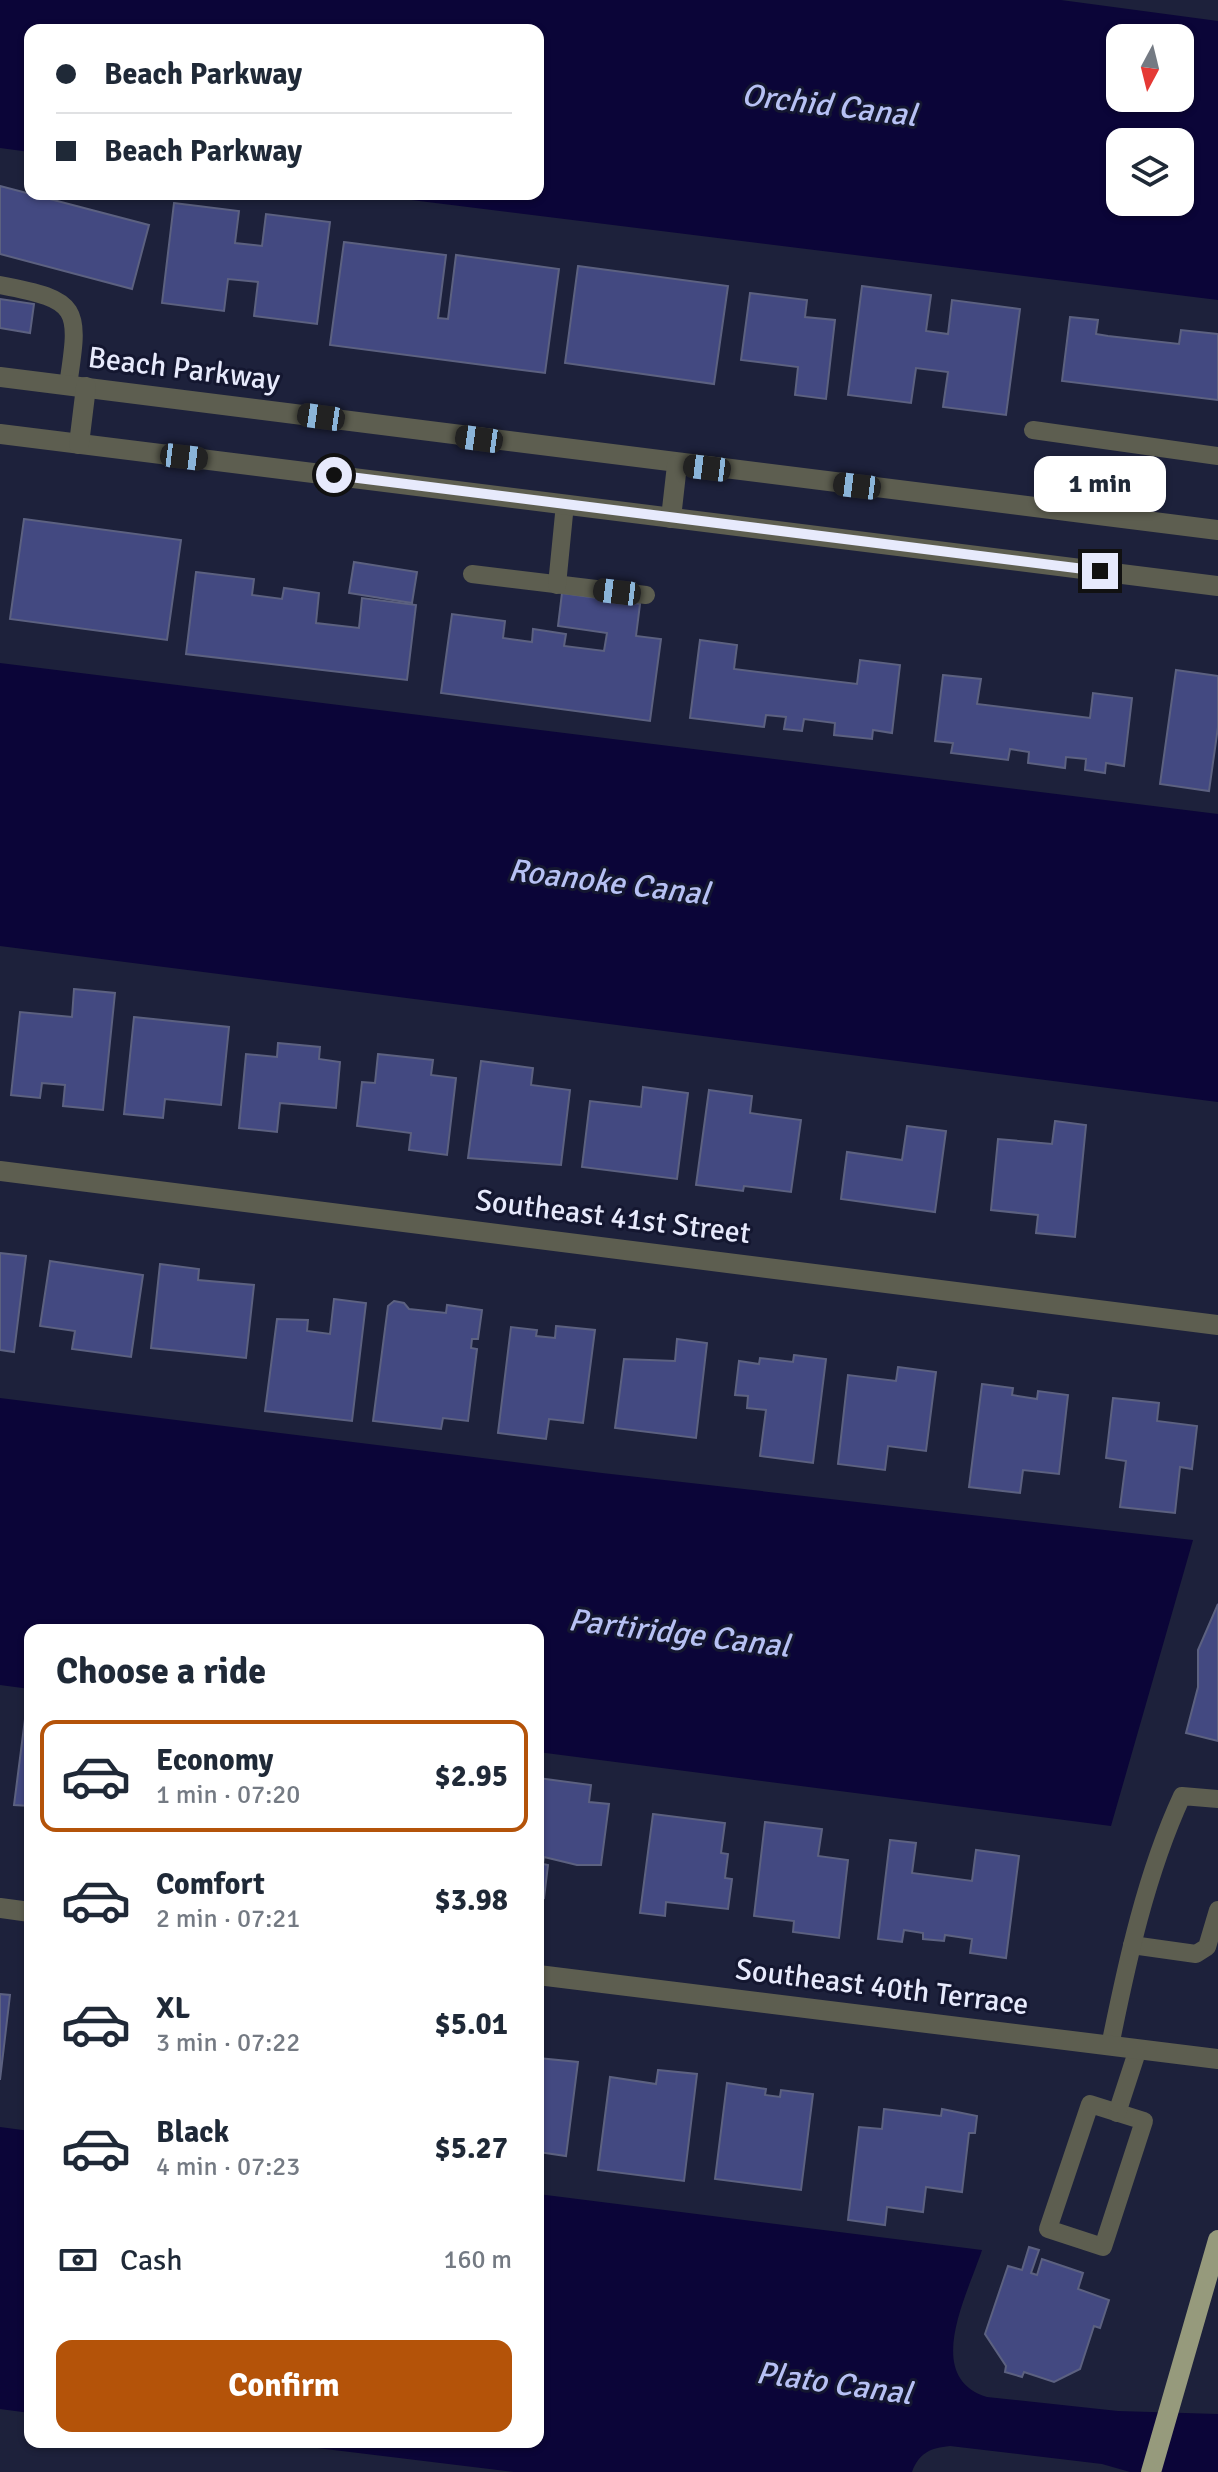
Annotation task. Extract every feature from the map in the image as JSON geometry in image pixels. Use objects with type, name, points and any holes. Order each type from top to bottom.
[{"type":"main road","points":[[1151,2472],[1218,2240]]},
{"type":"street","name":"Beach Parkway","points":[[0,377],[677,465],[1218,530]]},
{"type":"street","points":[[77,386],[79,444]]},
{"type":"street","points":[[0,434],[1218,586]]},
{"type":"street","points":[[671,518],[677,465]]},
{"type":"street","name":"Southeast 41st Street","points":[[0,1171],[1218,1325]]},
{"type":"street","points":[[0,1908],[24,1911]]},
{"type":"street","name":"Southeast 40th Terrace","points":[[544,1976],[1218,2059]]},
{"type":"lane","points":[[0,285],[64,302],[72,311],[77,386]]},
{"type":"lane","points":[[1033,430],[1218,456]]},
{"type":"lane","points":[[557,585],[565,504]]},
{"type":"lane","points":[[472,574],[646,595]]},
{"type":"lane","points":[[1110,2046],[1132,1945],[1168,1826],[1182,1796],[1218,1799]]},
{"type":"lane","points":[[1132,1945],[1196,1954],[1207,1947],[1218,1910]]},
{"type":"lane","points":[[1117,2113],[1138,2049]]},
{"type":"lane","points":[[1090,2104],[1117,2113],[1144,2121],[1103,2247],[1048,2229],[1090,2104]]},
{"type":"water","name":"Orchid Canal","points":[[0,0],[1061,0],[1218,21],[1218,300],[411,200],[544,200],[544,24],[24,24],[24,151],[0,148]]},
{"type":"water","name":"Roanoke Canal","points":[[0,663],[1218,814],[1218,1102],[0,946]]},
{"type":"water","name":"Partiridge Canal","points":[[0,1398],[602,1473],[1193,1540],[1111,1826],[544,1753],[544,1624],[24,1624],[24,1688],[0,1685]]},
{"type":"water","points":[[0,2127],[24,2130],[24,2412],[0,2409]]},
{"type":"water","name":"Plato Canal","points":[[544,2195],[982,2250],[955,2332],[953,2353],[957,2372],[968,2387],[987,2397],[1118,2411],[1218,2414],[1218,2472],[1130,2472],[1102,2464],[950,2446],[926,2453],[912,2472],[514,2472],[317,2448],[544,2448]]},
{"type":"building","points":[[0,186],[24,192],[24,200],[53,200],[149,225],[132,289],[0,254]]},
{"type":"building","points":[[174,203],[239,211],[235,243],[262,246],[266,214],[330,222],[317,324],[254,316],[258,282],[228,279],[224,311],[162,303]]},
{"type":"building","points":[[344,242],[446,255],[438,318],[448,319],[456,255],[559,269],[545,373],[330,345]]},
{"type":"building","points":[[578,266],[728,286],[714,384],[565,363]]},
{"type":"building","points":[[862,286],[931,295],[926,331],[948,334],[952,300],[1020,309],[1006,415],[943,407],[948,372],[916,368],[911,403],[848,395]]},
{"type":"building","points":[[750,293],[807,300],[805,317],[835,320],[826,399],[795,395],[798,367],[741,360]]},
{"type":"building","points":[[0,299],[34,304],[30,333],[0,328]]},
{"type":"building","points":[[1070,317],[1098,320],[1096,334],[1108,336],[1179,344],[1181,330],[1218,334],[1218,400],[1062,381]]},
{"type":"building","points":[[24,519],[181,540],[167,640],[10,619]]},
{"type":"building","points":[[354,562],[417,572],[412,603],[349,593]]},
{"type":"building","points":[[196,572],[254,579],[252,595],[282,599],[284,588],[319,593],[316,623],[359,628],[362,598],[416,605],[407,680],[186,654]]},
{"type":"building","points":[[562,593],[640,604],[636,636],[661,639],[650,721],[441,693],[452,614],[505,621],[503,638],[532,642],[533,629],[566,634],[564,646],[604,651],[607,633],[558,626]]},
{"type":"building","points":[[700,640],[737,645],[734,669],[857,684],[860,660],[900,665],[892,733],[873,730],[872,739],[834,735],[835,723],[804,719],[802,731],[784,729],[786,717],[766,715],[764,727],[690,718]]},
{"type":"building","points":[[1176,670],[1218,676],[1218,727],[1209,791],[1160,784]]},
{"type":"building","points":[[943,675],[981,679],[977,704],[1090,718],[1093,693],[1132,698],[1124,766],[1106,763],[1105,773],[1085,770],[1086,759],[1066,757],[1065,768],[1028,763],[1029,752],[1010,749],[1008,760],[951,753],[953,743],[935,741]]},
{"type":"building","points":[[74,989],[115,993],[103,1110],[63,1106],[65,1085],[42,1083],[40,1098],[11,1095],[20,1012],[72,1017]]},
{"type":"building","points":[[134,1017],[229,1027],[221,1105],[165,1099],[163,1118],[124,1114]]},
{"type":"building","points":[[278,1043],[320,1047],[319,1059],[340,1062],[336,1108],[280,1103],[277,1132],[239,1128],[246,1054],[277,1057]]},
{"type":"building","points":[[378,1054],[433,1060],[431,1075],[456,1078],[447,1155],[409,1150],[411,1133],[357,1126],[362,1082],[375,1083]]},
{"type":"building","points":[[481,1061],[533,1068],[531,1085],[570,1090],[561,1165],[468,1158]]},
{"type":"building","points":[[643,1087],[688,1093],[677,1179],[582,1167],[590,1101],[641,1107]]},
{"type":"building","points":[[709,1090],[752,1096],[750,1113],[801,1120],[791,1192],[744,1186],[743,1191],[696,1185]]},
{"type":"building","points":[[1055,1121],[1086,1125],[1075,1237],[1036,1233],[1038,1215],[991,1210],[998,1139],[1052,1144]]},
{"type":"building","points":[[907,1126],[946,1131],[935,1212],[841,1199],[847,1152],[902,1160]]},
{"type":"building","points":[[0,1253],[26,1256],[14,1352],[0,1350]]},
{"type":"building","points":[[50,1261],[143,1275],[131,1357],[72,1349],[75,1331],[40,1326]]},
{"type":"building","points":[[160,1264],[199,1269],[198,1280],[254,1285],[246,1358],[151,1348]]},
{"type":"building","points":[[334,1299],[366,1303],[352,1421],[265,1411],[277,1319],[308,1320],[307,1331],[330,1334]]},
{"type":"building","points":[[394,1301],[404,1303],[409,1309],[446,1313],[447,1305],[482,1310],[478,1339],[472,1339],[471,1348],[477,1349],[468,1421],[443,1418],[441,1429],[373,1421],[388,1306]]},
{"type":"building","points":[[556,1326],[595,1330],[583,1423],[549,1419],[546,1439],[498,1433],[511,1327],[537,1330],[536,1336],[555,1338]]},
{"type":"building","points":[[677,1339],[707,1343],[696,1438],[615,1428],[624,1359],[675,1361]]},
{"type":"building","points":[[794,1355],[826,1359],[813,1463],[760,1456],[766,1410],[747,1408],[748,1396],[735,1395],[739,1361],[759,1364],[760,1358],[793,1362]]},
{"type":"building","points":[[898,1367],[936,1372],[926,1451],[888,1446],[885,1470],[838,1464],[848,1375],[896,1381]]},
{"type":"building","points":[[982,1384],[1013,1388],[1012,1395],[1037,1399],[1038,1391],[1068,1395],[1059,1474],[1023,1470],[1020,1493],[969,1487]]},
{"type":"building","points":[[1113,1398],[1159,1403],[1157,1421],[1197,1426],[1192,1469],[1180,1467],[1175,1513],[1120,1507],[1126,1461],[1106,1458]]},
{"type":"building","points":[[1218,1604],[1218,1741],[1186,1733],[1198,1687],[1198,1650]]},
{"type":"building","points":[[24,1727],[24,1806],[14,1805]]},
{"type":"building","points":[[544,1779],[591,1785],[589,1802],[609,1804],[601,1865],[577,1865],[544,1857]]},
{"type":"building","points":[[653,1814],[725,1823],[721,1853],[728,1854],[725,1878],[732,1879],[728,1909],[666,1902],[665,1916],[640,1913]]},
{"type":"building","points":[[765,1822],[822,1829],[818,1856],[848,1860],[839,1938],[793,1932],[794,1921],[754,1916]]},
{"type":"building","points":[[890,1840],[916,1843],[912,1873],[972,1881],[976,1850],[1019,1856],[1006,1958],[970,1953],[972,1939],[945,1935],[944,1941],[923,1939],[923,1933],[904,1930],[902,1942],[878,1939]]},
{"type":"building","points":[[544,1864],[548,1865],[544,1898]]},
{"type":"building","points":[[0,1994],[10,1995],[0,2080]]},
{"type":"building","points":[[544,2059],[578,2062],[566,2156],[544,2153]]},
{"type":"building","points":[[658,2070],[697,2074],[684,2181],[598,2170],[610,2077],[656,2084]]},
{"type":"building","points":[[727,2083],[766,2089],[765,2095],[780,2097],[781,2090],[813,2094],[801,2190],[715,2179]]},
{"type":"building","points":[[884,2109],[941,2116],[942,2109],[977,2116],[975,2133],[969,2133],[962,2192],[926,2187],[923,2212],[887,2207],[885,2225],[848,2220],[859,2127],[882,2129]]},
{"type":"building","points":[[1029,2247],[1039,2250],[1031,2273],[1037,2275],[1042,2259],[1083,2273],[1078,2289],[1109,2300],[1100,2328],[1094,2326],[1080,2369],[1054,2382],[1024,2372],[1022,2377],[1005,2372],[1006,2366],[985,2334],[1008,2266],[1022,2270]]},
{"type":"route","points":[[334,475],[1100,571]]}]
